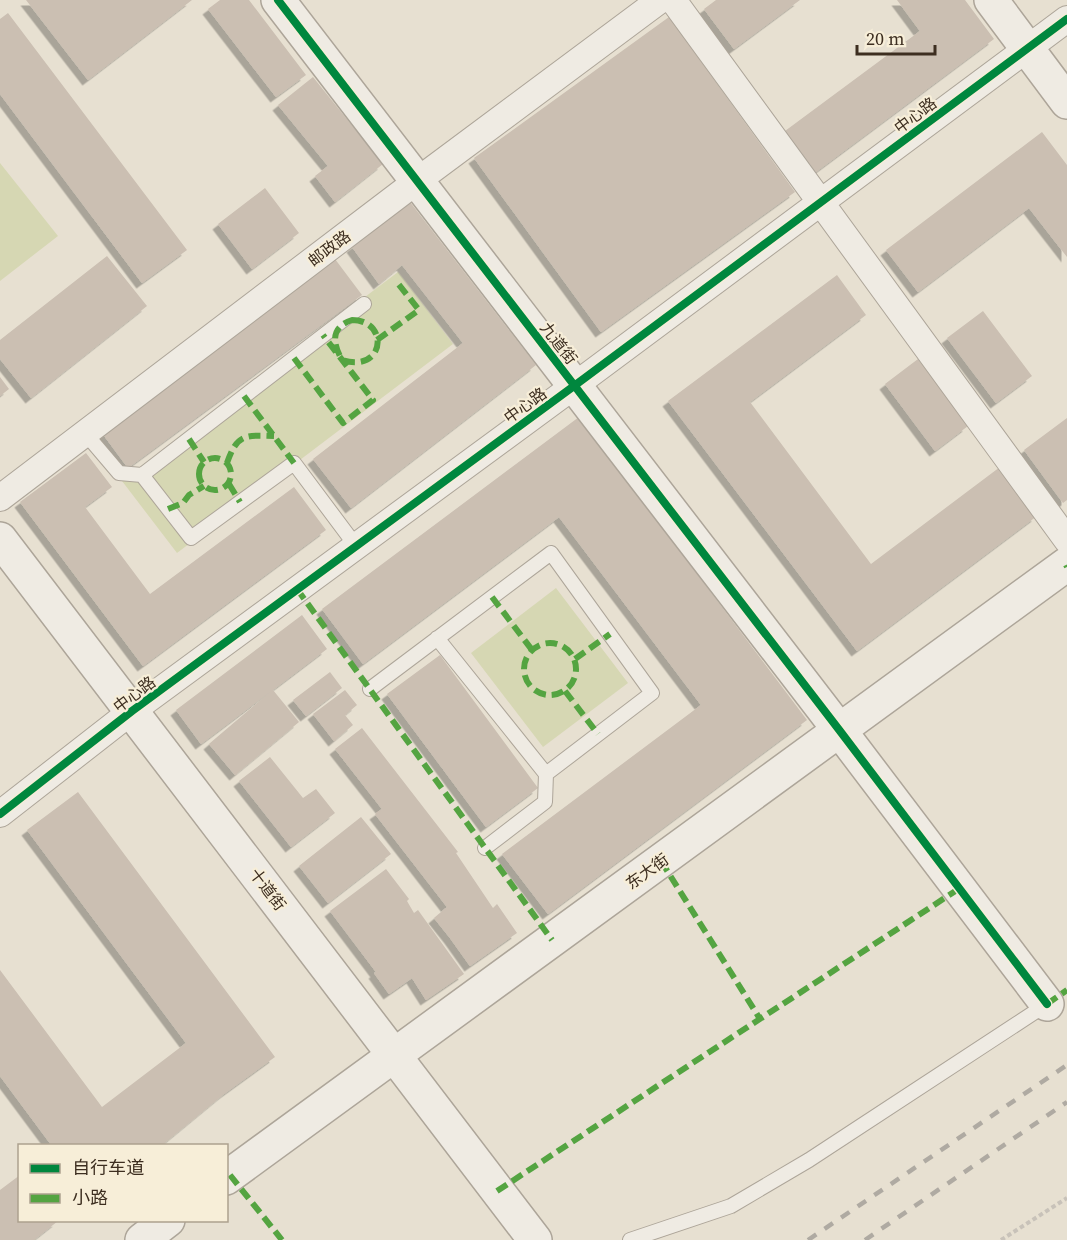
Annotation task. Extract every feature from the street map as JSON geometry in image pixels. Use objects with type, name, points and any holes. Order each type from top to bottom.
[{"type":"street","name":"九道街","points":[[278,0],[1047,1004]]},
{"type":"street","name":"邮政路","points":[[0,498],[417,181],[660,0]]},
{"type":"street","points":[[673,0],[1067,540]]},
{"type":"street","points":[[991,0],[1067,102]]},
{"type":"street","name":"中心路","points":[[0,814],[132,711],[1067,19]]},
{"type":"street","name":"十道街","points":[[0,539],[535,1240]]},
{"type":"street","name":"东大街","points":[[228,1177],[1067,564]]},
{"type":"street","points":[[142,1240],[167,1222]]},
{"type":"lane","points":[[85,433],[119,473],[142,475],[364,304]]},
{"type":"lane","points":[[142,475],[191,538],[294,463],[356,546]]},
{"type":"lane","points":[[370,689],[551,553],[652,693],[546,774]]},
{"type":"lane","points":[[437,638],[546,774],[545,801],[485,848]]},
{"type":"lane","points":[[630,1240],[731,1206],[809,1161],[1047,1004]]},
{"type":"path","points":[[1001,1240],[1067,1198]]},
{"type":"green space","points":[[0,163],[58,236],[0,281]]},
{"type":"green space","points":[[398,272],[453,344],[177,553],[122,481]]},
{"type":"green space","points":[[556,588],[628,683],[543,747],[471,653]]},
{"type":"building","points":[[26,0],[192,0],[88,80]]},
{"type":"building","points":[[220,0],[249,0],[306,75],[276,97],[208,9]]},
{"type":"building","points":[[716,0],[800,0],[734,49],[704,9]]},
{"type":"building","points":[[897,0],[965,0],[994,39],[816,172],[785,131],[920,31]]},
{"type":"building","points":[[8,13],[187,250],[142,283],[0,94],[0,19]]},
{"type":"building","points":[[669,17],[795,192],[601,332],[474,158]]},
{"type":"building","points":[[313,77],[383,164],[335,202],[315,176],[328,166],[278,105]]},
{"type":"building","points":[[1042,132],[1067,165],[1067,257],[1029,208],[918,292],[886,250]]},
{"type":"building","points":[[265,188],[299,233],[252,269],[218,224]]},
{"type":"building","points":[[410,202],[536,365],[351,508],[313,459],[463,343],[402,265],[379,284],[352,247]]},
{"type":"building","points":[[107,256],[147,306],[31,398],[0,359],[0,340]]},
{"type":"building","points":[[335,259],[362,295],[128,468],[102,433]]},
{"type":"building","points":[[837,275],[866,315],[750,402],[871,564],[1000,467],[1037,516],[857,651],[668,401]]},
{"type":"building","points":[[983,311],[1032,376],[996,403],[947,338]]},
{"type":"building","points":[[918,359],[968,426],[935,451],[885,384]]},
{"type":"building","points":[[0,377],[9,389],[0,396]]},
{"type":"building","points":[[579,417],[807,720],[548,914],[502,854],[701,705],[559,517],[363,664],[322,609]]},
{"type":"building","points":[[1067,418],[1067,500],[1063,503],[1024,450]]},
{"type":"building","points":[[86,453],[112,487],[85,507],[150,594],[294,487],[326,530],[143,666],[20,502]]},
{"type":"building","points":[[302,615],[327,649],[273,690],[299,722],[235,775],[209,744],[270,692],[201,744],[176,710]]},
{"type":"building","points":[[440,655],[538,788],[486,827],[387,694]]},
{"type":"building","points":[[330,672],[342,688],[306,716],[293,700]]},
{"type":"building","points":[[345,690],[357,705],[345,715],[353,725],[334,741],[313,714]]},
{"type":"building","points":[[362,728],[458,852],[456,853],[493,908],[497,904],[517,933],[470,966],[434,918],[447,907],[375,814],[382,809],[335,749]]},
{"type":"building","points":[[270,757],[303,798],[316,789],[335,813],[291,847],[239,781]]},
{"type":"building","points":[[78,792],[275,1057],[224,1094],[163,1144],[51,1144],[0,1076],[0,970],[102,1107],[186,1043],[27,830]]},
{"type":"building","points":[[361,817],[391,854],[328,903],[299,866]]},
{"type":"building","points":[[386,869],[409,899],[407,901],[414,913],[418,910],[464,974],[426,1000],[412,978],[389,994],[374,973],[376,972],[330,911]]},
{"type":"building","points":[[18,1176],[18,1222],[57,1222],[34,1240],[0,1240],[0,1190]]},
{"type":"railway","points":[[808,1240],[1067,1065]]},
{"type":"railway","points":[[865,1240],[1067,1102]]},
{"type":"marked path","points":[[377,340],[419,310],[396,281]]},
{"type":"marked path","points":[[352,320],[364,322],[373,328],[377,336],[374,353],[367,360],[356,362],[342,360],[336,347],[337,331],[352,320]]},
{"type":"marked path","points":[[294,358],[343,423],[373,400],[323,335]]},
{"type":"marked path","points":[[244,396],[294,463]]},
{"type":"marked path","points":[[227,463],[234,446],[243,438],[274,436]]},
{"type":"marked path","points":[[189,439],[204,462]]},
{"type":"marked path","points":[[215,458],[226,463],[231,474],[226,485],[215,490],[204,485],[199,474],[204,463],[215,458]]},
{"type":"marked path","points":[[229,484],[240,502]]},
{"type":"marked path","points":[[168,509],[183,503],[189,495],[204,486]]},
{"type":"marked path","points":[[297,589],[552,940]]},
{"type":"marked path","points":[[492,597],[532,650]]},
{"type":"marked path","points":[[575,659],[610,634]]},
{"type":"marked path","points":[[550,643],[564,647],[572,655],[576,669],[572,683],[564,691],[550,695],[536,691],[528,683],[524,669],[528,655],[536,647],[550,643]]},
{"type":"marked path","points":[[565,691],[598,734]]},
{"type":"marked path","points":[[661,861],[760,1019]]},
{"type":"marked path","points":[[497,1191],[960,888]]},
{"type":"marked path","points":[[1047,1004],[1067,990]]},
{"type":"marked path","points":[[230,1175],[282,1240]]},
{"type":"cycle path","points":[[278,0],[1047,1004]]},
{"type":"cycle path","points":[[0,814],[132,711],[1067,19]]}]
